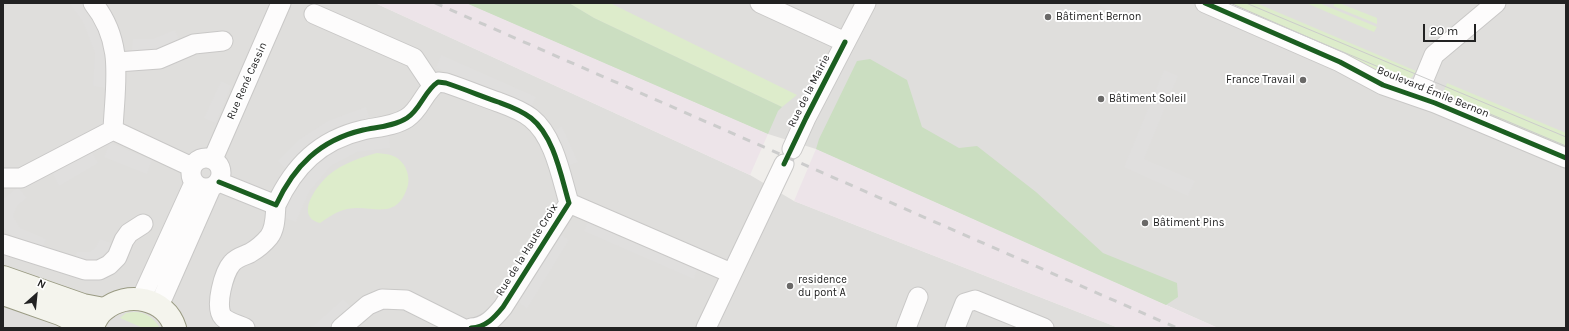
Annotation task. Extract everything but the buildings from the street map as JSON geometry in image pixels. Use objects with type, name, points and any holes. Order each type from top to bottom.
[{"type":"main road","points":[[3,277],[83,305],[104,309]]},
{"type":"main road","points":[[3,294],[60,314],[88,328]]},
{"type":"main road","points":[[92,328],[104,309],[120,300],[130,298],[150,302],[168,316],[175,328]]},
{"type":"street","points":[[93,3],[101,13],[114,44],[116,62],[113,130]]},
{"type":"street","name":"Rue René Cassin","points":[[204,180],[222,172],[220,167],[213,159],[281,3]]},
{"type":"street","points":[[760,3],[846,42]]},
{"type":"street","name":"Rue de la Mairie","points":[[706,328],[806,118],[866,3]]},
{"type":"street","name":"Boulevard Émile Bernon","points":[[1205,3],[1340,62],[1383,85],[1417,96],[1566,158]]},
{"type":"street","points":[[1417,96],[1434,55],[1496,3]]},
{"type":"street","points":[[245,328],[223,318],[218,308],[222,286],[231,264],[241,256],[259,248],[270,236],[275,223],[276,204],[293,175],[320,148],[333,140],[351,133],[398,122],[408,118],[417,110],[425,94],[432,85],[414,58],[314,14]]},
{"type":"street","points":[[116,62],[159,59],[194,44],[223,41]]},
{"type":"street","name":"Rue de la Haute Croix","points":[[432,85],[438,82],[446,83],[518,110],[531,117],[541,128],[548,140],[560,169],[568,203],[503,307],[493,320],[478,327],[471,328]]},
{"type":"street","points":[[113,130],[204,180],[276,204]]},
{"type":"street","points":[[4,180],[21,178],[113,130]]},
{"type":"street","points":[[150,302],[204,180]]},
{"type":"street","name":"Rue de la Haute Croix","points":[[568,203],[732,273]]},
{"type":"street","points":[[3,244],[85,270],[99,270],[109,265],[117,256],[124,240],[130,233],[143,224]]},
{"type":"street","points":[[906,328],[918,297]]},
{"type":"street","points":[[341,328],[368,305],[382,299],[406,300],[462,328]]},
{"type":"street","points":[[954,328],[965,303],[975,300],[1044,328]]},
{"type":"shaded area","points":[[3,3],[375,3],[750,175],[794,201],[1119,328],[3,328]]},
{"type":"shaded area","points":[[69,3],[85,3],[108,48],[108,88],[93,86],[95,53],[83,22]]},
{"type":"shaded area","points":[[375,3],[466,3],[768,134],[750,175]]},
{"type":"shaded area","points":[[466,3],[1566,3],[1566,328],[1218,328],[816,149],[768,134]]},
{"type":"shaded area","points":[[1094,3],[1142,3],[1136,18],[1125,17]]},
{"type":"shaded area","points":[[175,30],[180,42],[153,51],[132,51],[133,39],[153,39]]},
{"type":"shaded area","points":[[441,55],[536,97],[531,108],[436,68]]},
{"type":"shaded area","points":[[1164,70],[1178,76],[1144,159],[1195,181],[1188,196],[1124,167]]},
{"type":"shaded area","points":[[221,81],[231,86],[216,123],[204,118]]},
{"type":"shaded area","points":[[366,107],[371,121],[287,171],[278,161],[300,139],[328,121]]},
{"type":"shaded area","points":[[562,126],[578,162],[567,166],[551,133]]},
{"type":"shaded area","points":[[389,133],[390,148],[357,152],[332,165],[309,192],[296,222],[281,216],[294,186],[321,157],[352,140]]},
{"type":"shaded area","points":[[110,143],[152,160],[147,174],[104,157]]},
{"type":"shaded area","points":[[816,149],[1218,328],[1119,328],[794,201]]},
{"type":"shaded area","points":[[91,150],[98,163],[59,186],[52,172]]},
{"type":"shaded area","points":[[18,187],[27,198],[17,206],[13,216],[20,228],[46,239],[42,250],[14,239],[3,227],[4,198]]},
{"type":"shaded area","points":[[589,219],[698,266],[694,279],[584,231]]},
{"type":"shaded area","points":[[558,233],[569,240],[527,309],[516,300]]},
{"type":"shaded area","points":[[100,239],[111,243],[109,253],[101,261],[74,261],[77,252],[89,252],[95,248]]},
{"type":"shaded area","points":[[343,299],[353,308],[331,328],[309,328],[314,325]]},
{"type":"green space","points":[[466,3],[569,3],[594,18],[782,107],[778,111],[768,134]]},
{"type":"green space","points":[[569,3],[610,3],[797,95],[782,107],[594,18]]},
{"type":"green space","points":[[1218,3],[1256,3],[1416,71],[1412,77],[1404,82]]},
{"type":"green space","points":[[1306,3],[1319,3],[1377,27],[1374,32]]},
{"type":"green space","points":[[1335,3],[1339,3],[1377,18],[1377,24],[1333,6]]},
{"type":"green space","points":[[870,59],[907,80],[922,127],[959,148],[977,146],[1036,192],[1103,253],[1177,283],[1178,297],[1166,305],[816,149],[819,139],[857,61]]},
{"type":"green space","points":[[1447,83],[1566,133],[1566,150],[1441,98]]},
{"type":"green space","points":[[377,153],[399,159],[404,165],[408,175],[408,181],[406,191],[401,200],[395,206],[388,209],[347,209],[330,216],[320,223],[312,219],[308,213],[308,206],[311,198],[322,182],[334,171],[349,162]]},
{"type":"green space","points":[[134,312],[149,316],[160,328],[143,328],[120,318],[126,313]]},
{"type":"tram line","points":[[1227,3],[1566,146]]},
{"type":"tram line","points":[[1246,3],[1566,137]]},
{"type":"railway","points":[[435,3],[1177,328]]},
{"type":"cycle path","points":[[1205,3],[1340,62],[1383,85],[1435,103],[1566,158]]},
{"type":"cycle path","points":[[784,164],[845,42]]},
{"type":"cycle path","points":[[219,182],[276,205],[291,178],[300,167],[321,148],[348,134],[391,125],[402,121],[416,110],[429,90],[438,82],[446,83],[511,107],[523,113],[531,118],[546,135],[556,157],[569,203],[503,307],[485,324],[471,328]]},
{"type":"place","name":"Bâtiment Bernon","points":[[1048,17]]},
{"type":"place","name":"France Travail","points":[[1303,80]]},
{"type":"place","name":"Bâtiment Soleil","points":[[1101,99]]},
{"type":"place","name":"Bâtiment Pins","points":[[1145,223]]},
{"type":"place","name":"residence du pont A","points":[[790,286]]}]
